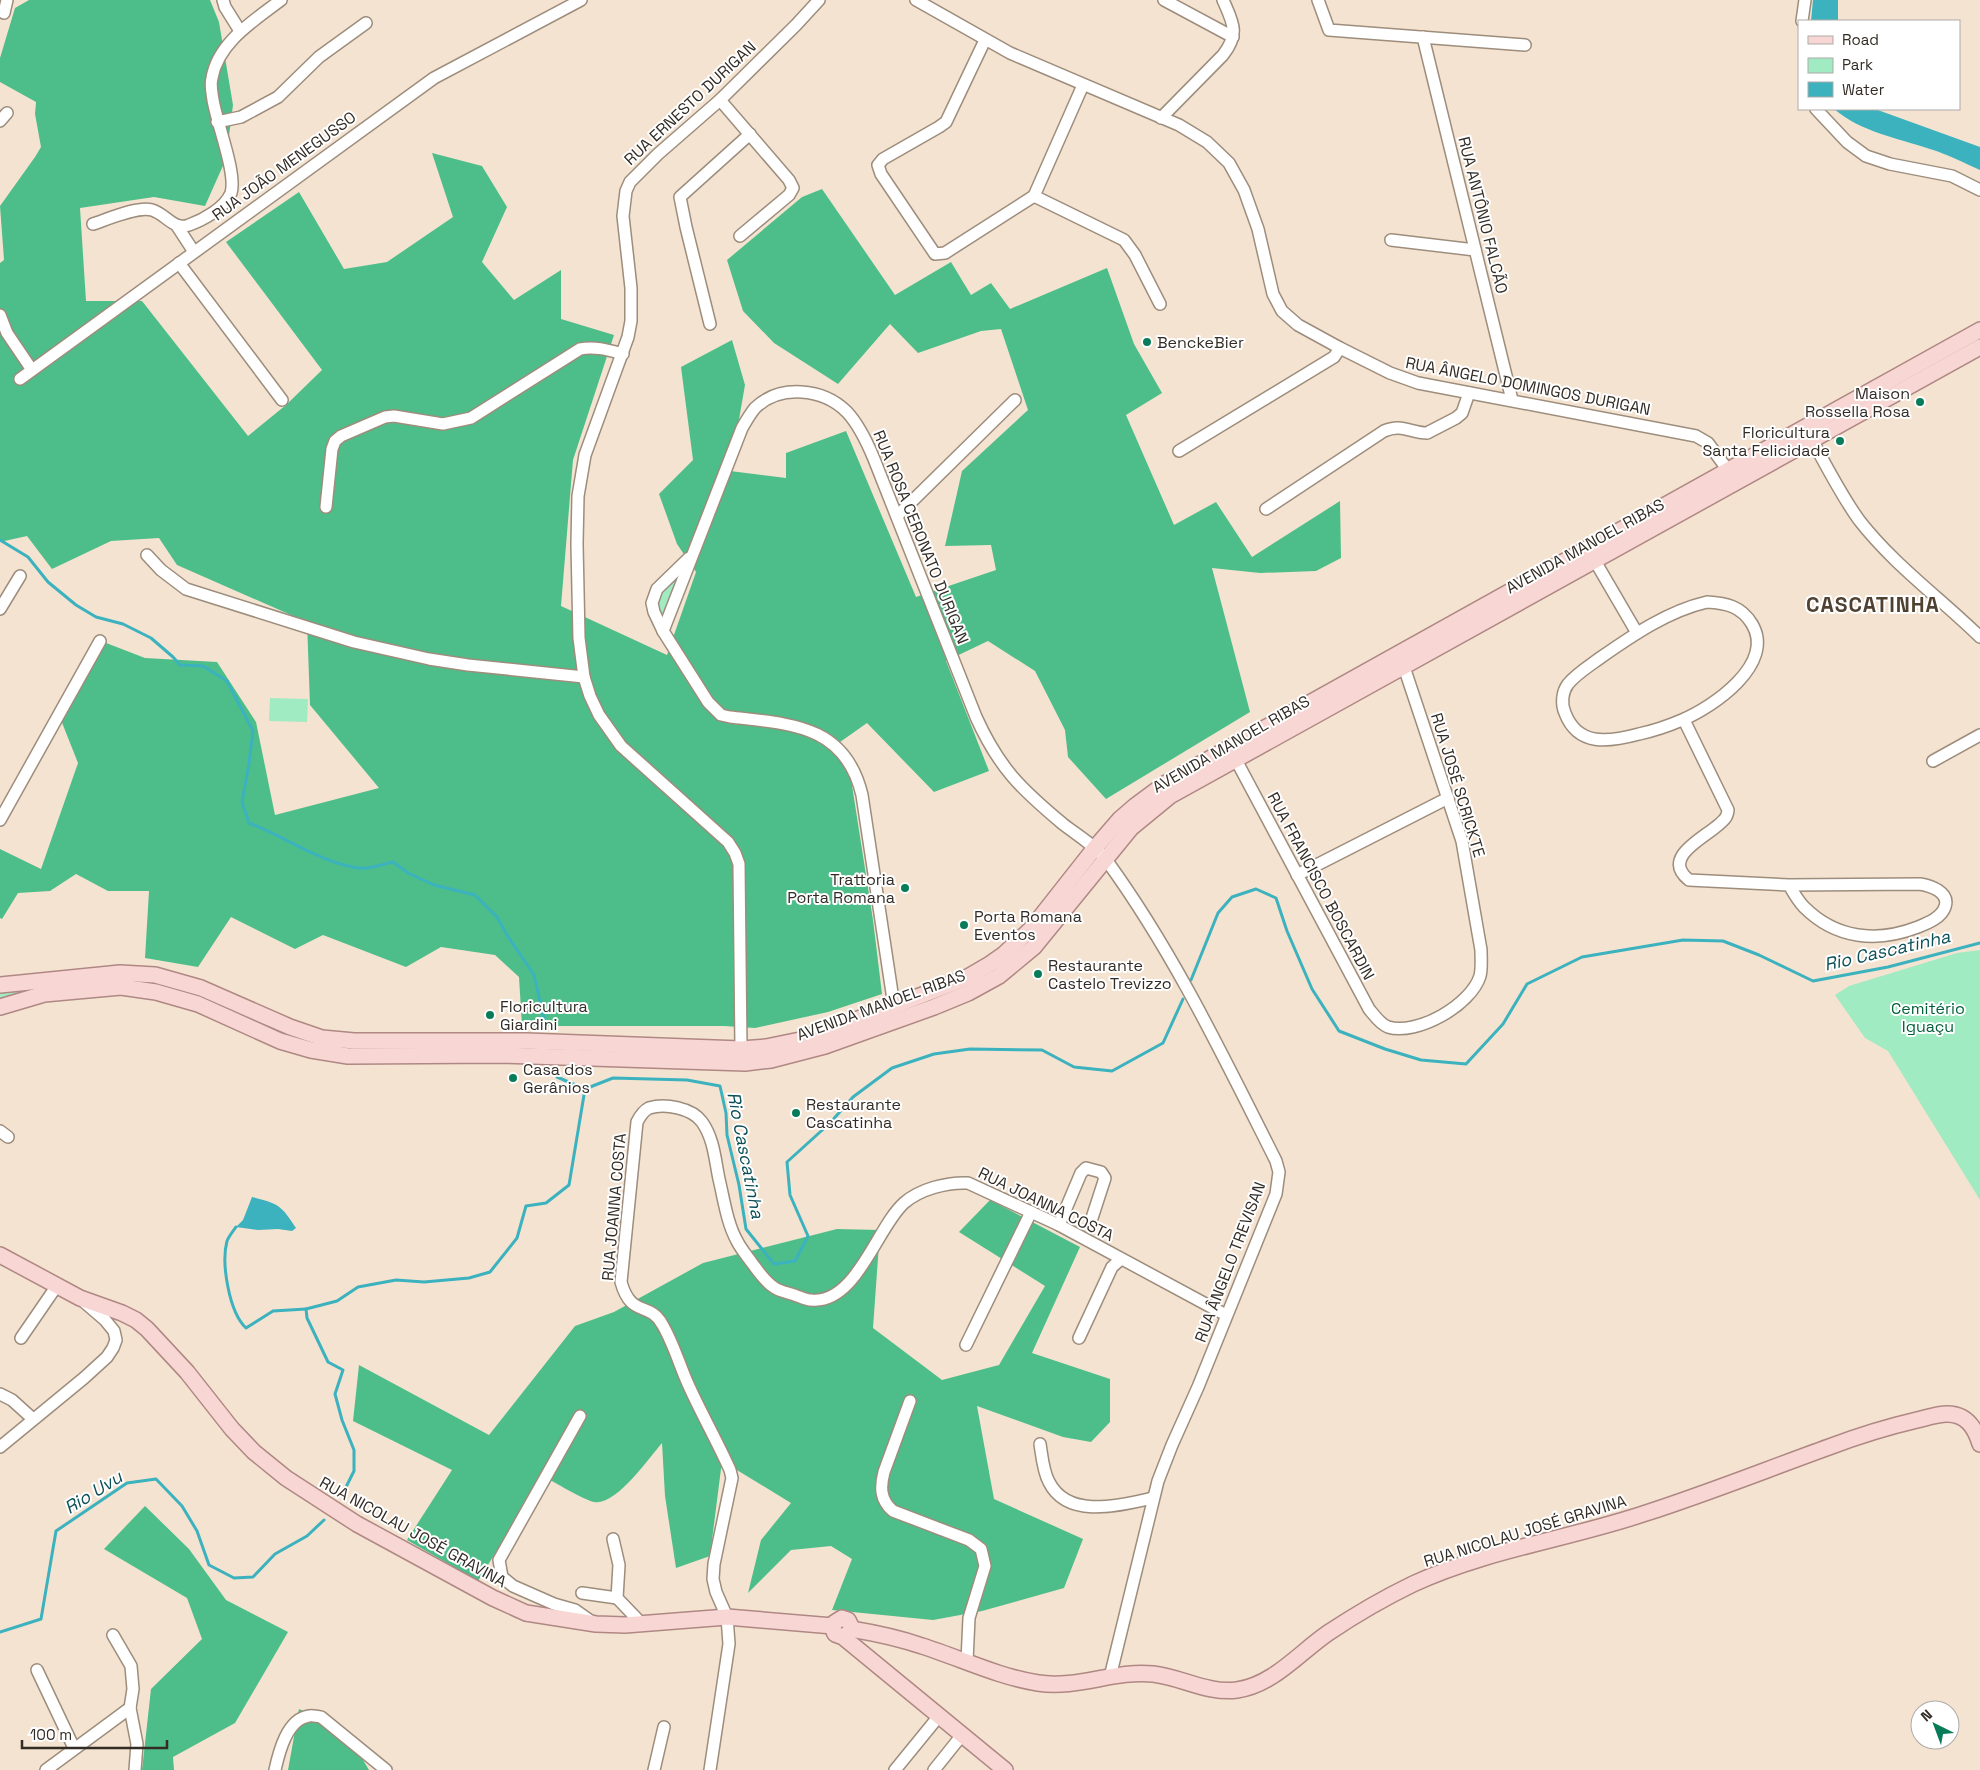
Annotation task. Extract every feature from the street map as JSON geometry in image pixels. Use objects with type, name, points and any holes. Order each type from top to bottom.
[{"type":"main road","name":"AVENIDA MANOEL RIBAS","points":[[0,1007],[44,994],[121,987],[156,992],[198,1004],[280,1042],[311,1050],[348,1056],[501,1048],[526,1041],[743,1056],[766,1047],[800,1040],[966,978],[1003,955],[1031,929],[1100,854],[1142,817],[1170,796],[1594,561],[1732,476],[1980,330]]},
{"type":"main road","name":"AVENIDA MANOEL RIBAS","points":[[0,985],[120,973],[155,976],[201,988],[290,1027],[322,1038],[354,1041],[501,1048],[517,1055],[791,1056],[871,1030],[954,999],[999,976],[1034,946],[1134,806],[1166,784],[1623,528],[1812,440],[1980,347]]},
{"type":"main road","points":[[1594,561],[1594,556],[1599,548],[1623,528]]},
{"type":"main road","points":[[1543,590],[1571,566],[1573,562],[1571,557]]},
{"type":"main road","points":[[1404,667],[1405,657],[1419,642]]},
{"type":"main road","points":[[1381,680],[1389,667],[1388,659]]},
{"type":"main road","points":[[1236,760],[1237,751],[1241,745],[1262,730]]},
{"type":"main road","points":[[1186,787],[1209,770],[1213,762],[1211,758]]},
{"type":"main road","points":[[871,1030],[893,1014],[894,1006]]},
{"type":"main road","points":[[517,1055],[520,1046],[526,1041]]},
{"type":"main road","name":"RUA NICOLAU JOSÉ GRAVINA","points":[[0,1255],[56,1287],[136,1320],[147,1329],[187,1372],[232,1429],[254,1452],[286,1478],[380,1537],[502,1602],[526,1612],[596,1624],[625,1625],[727,1617],[842,1631],[909,1641],[1013,1677],[1040,1683],[1067,1684],[1141,1673],[1155,1674],[1208,1688],[1229,1691],[1253,1687],[1275,1674],[1329,1633],[1375,1604],[1417,1582],[1456,1568],[1560,1537],[1614,1524],[1873,1431],[1936,1416],[1953,1415],[1963,1418],[1971,1424],[1980,1444]]},
{"type":"main road","points":[[842,1631],[939,1716],[1005,1770]]},
{"type":"street","points":[[4,13],[6,0]]},
{"type":"street","points":[[223,0],[225,7],[240,31]]},
{"type":"street","points":[[177,226],[187,226],[198,221],[224,204],[231,192],[230,168],[217,122],[212,79],[218,60],[240,31],[282,0]]},
{"type":"street","name":"RUA JOÃO MENEGUSSO","points":[[20,379],[434,78],[581,0]]},
{"type":"street","name":"RUA ERNESTO DURIGAN","points":[[743,1056],[740,874],[735,854],[718,832],[621,746],[599,715],[590,696],[584,677],[579,638],[578,496],[585,455],[623,354],[629,329],[631,304],[623,216],[626,191],[630,182],[658,154],[718,102],[819,0]]},
{"type":"street","name":"RUA ÂNGELO DOMINGOS DURIGAN","points":[[916,0],[985,40],[1026,61],[1179,125],[1207,142],[1229,163],[1241,182],[1252,208],[1273,294],[1277,304],[1293,322],[1340,348],[1404,379],[1696,436],[1708,444],[1732,476]]},
{"type":"street","points":[[1164,0],[1233,37]]},
{"type":"street","points":[[1161,118],[1223,55],[1233,37],[1234,29],[1223,0]]},
{"type":"street","points":[[1318,0],[1329,30],[1525,45]]},
{"type":"street","points":[[1802,20],[1805,0]]},
{"type":"street","points":[[217,122],[242,117],[278,98],[319,58],[366,23]]},
{"type":"street","name":"RUA ANTÔNIO FALCÃO","points":[[1423,37],[1512,400]]},
{"type":"street","points":[[985,40],[946,122],[939,128],[883,159],[878,165],[881,174],[933,252],[938,255],[945,253],[1034,196],[1083,85]]},
{"type":"street","points":[[718,102],[789,180],[793,188],[789,195],[740,236]]},
{"type":"street","points":[[1817,110],[1847,142],[1866,156],[1890,164],[1952,176],[1980,190]]},
{"type":"street","points":[[710,324],[680,197],[748,135]]},
{"type":"street","points":[[1034,196],[1124,240],[1135,255],[1160,304]]},
{"type":"street","points":[[93,224],[144,209],[155,211],[177,226],[194,252]]},
{"type":"street","points":[[198,221],[211,240]]},
{"type":"street","points":[[1391,240],[1475,250]]},
{"type":"street","points":[[179,263],[282,400]]},
{"type":"street","points":[[0,315],[7,333],[32,370]]},
{"type":"street","points":[[326,506],[332,449],[335,441],[341,436],[385,417],[394,416],[443,424],[472,418],[580,350],[589,347],[623,354]]},
{"type":"street","points":[[1179,451],[1334,357],[1340,348]]},
{"type":"street","name":"RUA ROSA CERONATO DURIGAN","points":[[663,631],[742,428],[756,408],[779,394],[792,392],[814,394],[836,402],[847,412],[866,441],[987,742],[1017,784],[1100,854]]},
{"type":"street","points":[[1266,509],[1392,427],[1401,427],[1427,433],[1456,418],[1462,413],[1469,393]]},
{"type":"street","points":[[896,516],[1014,400]]},
{"type":"street","points":[[1812,440],[1844,497],[1860,521],[1887,550],[1980,638]]},
{"type":"street","points":[[694,552],[657,589],[652,603],[654,612],[663,631],[708,702],[721,714],[730,717],[795,726],[815,733],[828,740],[849,762],[859,782],[862,795],[894,1006]]},
{"type":"street","points":[[147,555],[161,570],[186,589],[354,642],[429,659],[468,665],[584,677]]},
{"type":"street","points":[[1594,561],[1637,634]]},
{"type":"street","points":[[0,610],[20,576]]},
{"type":"street","points":[[1707,602],[1723,603],[1735,607],[1744,613],[1753,625],[1757,639],[1756,655],[1750,668],[1724,695],[1684,720],[1662,728],[1618,739],[1587,738],[1578,734],[1570,726],[1564,711],[1562,698],[1567,686],[1575,676],[1637,634],[1677,611],[1707,602]]},
{"type":"street","points":[[0,820],[100,641]]},
{"type":"street","name":"RUA JOSÉ SCRICKTE","points":[[1383,1024],[1390,1027],[1412,1026],[1435,1019],[1459,1004],[1475,987],[1480,977],[1482,965],[1464,851],[1404,667]]},
{"type":"street","points":[[1684,720],[1728,810],[1727,817],[1720,824],[1686,850],[1681,859],[1680,869],[1688,880],[1788,885],[1920,884],[1940,891],[1945,899],[1945,906],[1940,915],[1910,930],[1885,936],[1866,937],[1850,934],[1815,917],[1803,906],[1788,885]]},
{"type":"street","points":[[1933,761],[1980,735]]},
{"type":"street","name":"RUA FRANCISCO BOSCARDIN","points":[[1236,760],[1363,999],[1383,1024]]},
{"type":"street","points":[[1297,875],[1448,798]]},
{"type":"street","name":"RUA ÂNGELO TREVISAN","points":[[1100,854],[1151,925],[1179,974],[1272,1154],[1279,1172],[1276,1194],[1198,1387],[1164,1464],[1153,1498],[1110,1677]]},
{"type":"street","name":"RUA JOANNA COSTA","points":[[727,1617],[712,1579],[732,1478],[730,1470],[692,1393],[662,1324],[650,1312],[631,1304],[625,1296],[621,1282],[637,1122],[641,1114],[649,1108],[685,1109],[702,1121],[712,1141],[730,1225],[737,1242],[757,1270],[775,1288],[811,1300],[827,1298],[842,1291],[876,1246],[893,1216],[903,1204],[917,1194],[954,1183],[968,1183],[1059,1225],[1226,1315]]},
{"type":"street","points":[[1059,1225],[1081,1173],[1086,1168],[1101,1172],[1105,1178],[1092,1218]]},
{"type":"street","points":[[966,1345],[1032,1212]]},
{"type":"street","points":[[1079,1338],[1112,1267],[1121,1259]]},
{"type":"street","points":[[21,1338],[56,1287]]},
{"type":"street","points":[[0,1447],[84,1378],[107,1357],[113,1348],[116,1340],[114,1331],[105,1320],[80,1298]]},
{"type":"street","points":[[0,1394],[12,1400],[33,1419]]},
{"type":"street","points":[[910,1401],[884,1472],[882,1495],[886,1505],[893,1511],[969,1540],[981,1550],[985,1566],[970,1618],[967,1662]]},
{"type":"street","points":[[580,1416],[498,1560],[502,1577],[513,1586],[554,1604],[575,1610],[596,1624]]},
{"type":"street","points":[[1040,1444],[1048,1481],[1054,1491],[1069,1501],[1092,1507],[1132,1503],[1153,1498]]},
{"type":"street","points":[[613,1539],[619,1565],[617,1598]]},
{"type":"street","points":[[582,1594],[617,1598],[642,1624]]},
{"type":"street","points":[[710,1770],[729,1644],[727,1617]]},
{"type":"street","points":[[113,1635],[132,1666],[133,1689],[130,1708],[137,1744],[135,1770]]},
{"type":"street","points":[[37,1670],[74,1748]]},
{"type":"street","points":[[46,1770],[130,1708]]},
{"type":"street","points":[[275,1770],[280,1749],[295,1723],[309,1716],[321,1717],[386,1770]]},
{"type":"street","points":[[895,1770],[939,1716]]},
{"type":"street","points":[[654,1770],[664,1727]]},
{"type":"street","points":[[934,1770],[962,1735]]},
{"type":"green space","points":[[29,0],[210,0],[219,22],[233,105],[226,159],[205,206],[154,197],[80,208],[86,301],[142,301],[248,436],[286,405],[322,370],[226,242],[299,192],[344,269],[387,262],[453,217],[432,153],[482,166],[507,207],[482,262],[514,300],[561,270],[561,319],[614,335],[573,460],[561,606],[667,655],[696,572],[677,544],[659,494],[693,460],[681,367],[732,340],[745,385],[730,471],[786,478],[786,453],[846,431],[916,597],[996,570],[991,545],[945,546],[962,471],[1028,410],[1001,329],[981,331],[918,353],[890,324],[838,384],[774,343],[743,311],[727,260],[802,197],[822,189],[895,295],[951,262],[971,295],[991,283],[1010,309],[1107,268],[1134,344],[1162,393],[1126,415],[1174,525],[1216,502],[1252,557],[1340,501],[1341,558],[1316,571],[1260,573],[1212,568],[1250,712],[1106,799],[1068,757],[1065,730],[1035,671],[988,641],[946,661],[989,771],[934,792],[867,723],[833,747],[851,779],[873,920],[882,994],[828,1012],[755,1028],[724,1026],[522,1026],[519,977],[495,955],[441,947],[406,967],[323,935],[295,949],[231,917],[198,967],[145,958],[149,891],[108,891],[76,874],[50,891],[18,893],[2,919],[0,918],[0,849],[41,869],[78,763],[59,715],[101,641],[145,658],[217,662],[256,722],[275,815],[379,788],[310,705],[307,622],[177,565],[159,538],[111,541],[52,569],[27,536],[0,542],[0,263],[4,260],[0,206],[41,147],[35,114],[36,102],[0,82],[0,58],[15,8]]},
{"type":"green space","points":[[682,572],[662,621],[658,604],[660,593]]},
{"type":"green space","points":[[270,698],[308,699],[307,722],[269,721]]},
{"type":"green space","name":"Cemitério Iguaçu","points":[[1980,950],[1980,1200],[1888,1051],[1865,1038],[1835,995],[1849,986],[1957,953]]},
{"type":"green space","points":[[0,989],[33,989],[33,991],[0,1003]]},
{"type":"green space","points":[[990,1200],[1080,1247],[1032,1353],[1110,1379],[1110,1422],[1091,1442],[1063,1437],[977,1406],[994,1499],[1083,1539],[1064,1588],[982,1611],[933,1620],[832,1610],[852,1559],[831,1546],[791,1550],[748,1593],[761,1540],[791,1503],[722,1461],[710,1556],[676,1568],[665,1496],[662,1443],[622,1489],[603,1501],[589,1501],[543,1476],[478,1581],[407,1540],[452,1470],[353,1421],[359,1365],[489,1435],[575,1326],[614,1312],[703,1263],[837,1229],[880,1230],[873,1328],[942,1380],[999,1365],[1045,1286],[959,1232]]},
{"type":"green space","points":[[145,1506],[189,1549],[226,1600],[288,1632],[235,1723],[173,1757],[174,1770],[142,1770],[151,1689],[202,1639],[187,1598],[104,1549]]},
{"type":"green space","points":[[299,1709],[345,1730],[369,1770],[288,1770]]},
{"type":"water","points":[[1813,0],[1838,0],[1838,20],[1811,20]]},
{"type":"water","points":[[1835,110],[1878,110],[1980,147],[1980,170],[1936,151],[1868,129]]},
{"type":"water","points":[[252,1197],[278,1206],[287,1214],[296,1228],[292,1231],[236,1227],[243,1220]]},
{"type":"waterway","name":"Rio Cascatinha","points":[[0,540],[28,557],[48,582],[76,605],[96,617],[123,624],[151,638],[180,665],[203,666],[227,681],[253,731],[242,802],[249,823],[316,855],[344,865],[366,868],[393,862],[408,873],[434,885],[475,895],[497,917],[534,975],[545,1023]]},
{"type":"waterway","name":"Rio Cascatinha","points":[[1191,980],[1218,913],[1232,897],[1256,889],[1276,898],[1287,931],[1312,989],[1339,1031],[1385,1049],[1421,1060],[1466,1064],[1503,1024],[1527,984],[1582,957],[1683,940],[1723,941],[1759,955],[1813,981],[1888,967],[1980,943]]},
{"type":"waterway","name":"Rio Cascatinha","points":[[557,1077],[585,1089],[613,1078],[687,1080],[720,1086],[726,1113],[727,1135],[739,1185],[746,1229],[774,1264],[795,1261],[808,1236],[790,1195],[787,1162],[830,1123],[853,1097],[892,1068],[934,1054],[970,1049],[1042,1050],[1074,1067],[1112,1071],[1163,1043],[1183,999]]},
{"type":"waterway","points":[[345,1489],[354,1471],[354,1450],[342,1420],[335,1394],[343,1370],[328,1362],[307,1318],[306,1309],[337,1301],[358,1287],[396,1280],[424,1282],[469,1278],[490,1272],[517,1238],[526,1206],[546,1203],[569,1185],[585,1089]]},
{"type":"waterway","points":[[236,1227],[227,1241],[225,1262],[231,1299],[240,1321],[246,1328],[273,1311],[306,1309]]},
{"type":"waterway","name":"Rio Uvu","points":[[0,1632],[41,1619],[56,1531],[127,1483],[156,1479],[182,1506],[197,1531],[209,1565],[234,1578],[253,1577],[275,1554],[307,1536],[324,1520]]},
{"type":"place","name":"BenckeBier","points":[[1147,342]]},
{"type":"place","name":"Maison Rossella Rosa","points":[[1920,402]]},
{"type":"place","name":"Floricultura Santa Felicidade","points":[[1840,441]]},
{"type":"place","name":"Trattoria Porta Romana","points":[[905,888]]},
{"type":"place","name":"Porta Romana Eventos","points":[[964,925]]},
{"type":"place","name":"Restaurante Castelo Trevizzo","points":[[1038,974]]},
{"type":"place","name":"Floricultura Giardini","points":[[490,1015]]},
{"type":"place","name":"Casa dos Gerânios","points":[[513,1078]]},
{"type":"place","name":"Restaurante Cascatinha","points":[[796,1113]]},
{"type":"district","name":"CASCATINHA","points":[[1873,604]]}]
